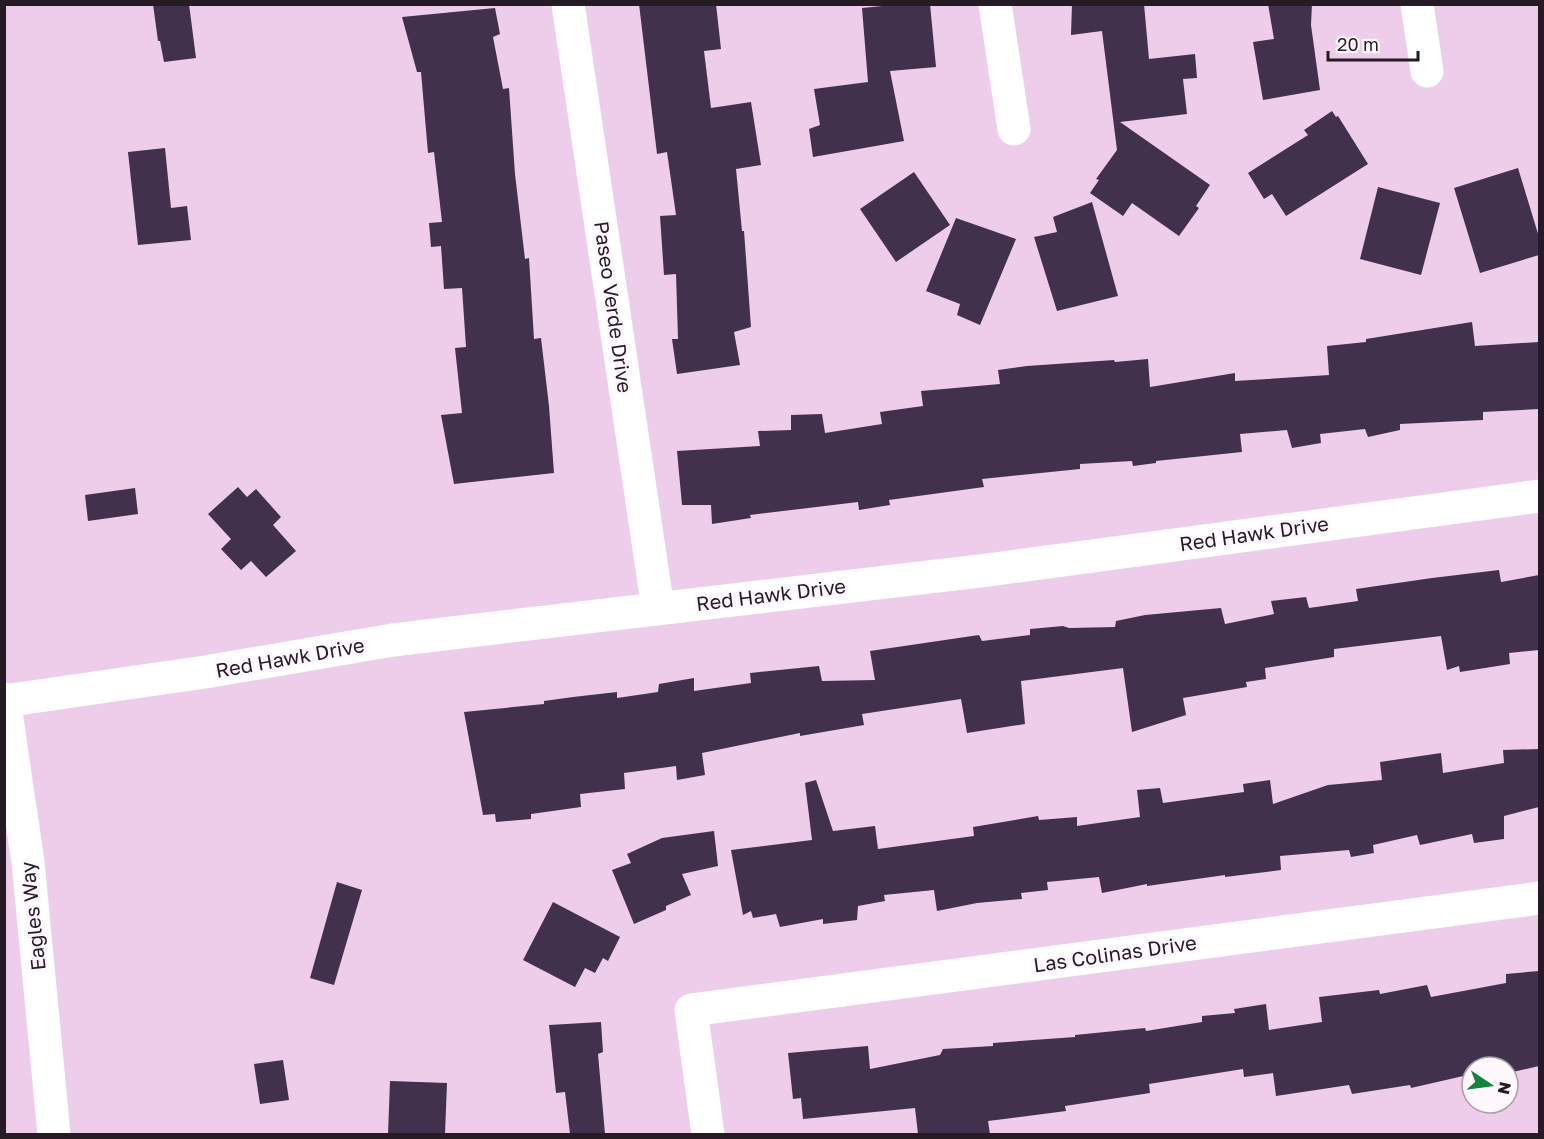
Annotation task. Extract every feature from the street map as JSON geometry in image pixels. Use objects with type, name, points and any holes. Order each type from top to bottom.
[{"type":"street","name":"Paseo Verde Drive","points":[[568,4],[658,609]]},
{"type":"street","points":[[995,4],[1014,129]]},
{"type":"street","points":[[1417,4],[1427,70]]},
{"type":"street","name":"Red Hawk Drive","points":[[5,700],[205,672],[393,640],[988,570],[1539,496]]},
{"type":"street","name":"Eagles Way","points":[[5,700],[28,862],[54,1134]]},
{"type":"street","name":"Las Colinas Drive","points":[[708,1134],[692,1010],[1539,898]]},
{"type":"building","points":[[153,4],[189,4],[196,58],[164,62],[160,41],[158,41]]},
{"type":"building","points":[[639,4],[716,4],[721,49],[704,51],[711,108],[751,102],[761,165],[736,169],[742,231],[744,231],[751,327],[734,332],[740,365],[677,374],[672,339],[678,339],[676,274],[664,275],[660,216],[676,215],[667,152],[657,154]]},
{"type":"building","points":[[930,4],[936,67],[890,71],[904,141],[813,157],[809,129],[820,125],[814,89],[868,82],[862,8]]},
{"type":"building","points":[[1072,4],[1144,4],[1149,59],[1195,54],[1197,78],[1183,79],[1187,114],[1120,122],[1210,185],[1196,206],[1199,208],[1179,236],[1132,203],[1123,216],[1090,193],[1099,180],[1096,179],[1117,150],[1102,31],[1071,35]]},
{"type":"building","points":[[1268,4],[1312,4],[1311,25],[1320,90],[1263,100],[1253,42],[1274,39]]},
{"type":"building","points":[[495,8],[500,34],[493,37],[503,89],[509,88],[515,174],[525,259],[529,258],[534,339],[541,338],[554,473],[454,484],[441,415],[462,413],[455,348],[466,347],[462,288],[444,289],[441,246],[431,247],[429,223],[442,222],[434,152],[428,153],[421,72],[417,72],[402,17]]},
{"type":"building","points":[[1332,111],[1336,117],[1338,116],[1368,164],[1286,216],[1272,194],[1264,199],[1248,173],[1308,135],[1304,130]]},
{"type":"building","points":[[165,148],[171,208],[187,206],[191,240],[138,245],[128,152]]},
{"type":"building","points":[[1518,168],[1539,237],[1539,255],[1480,273],[1454,188]]},
{"type":"building","points":[[914,172],[950,225],[896,262],[860,209]]},
{"type":"building","points":[[1378,187],[1440,203],[1421,275],[1360,259]]},
{"type":"building","points":[[1092,202],[1118,296],[1057,311],[1034,237],[1057,232],[1053,217]]},
{"type":"building","points":[[956,218],[1016,239],[980,325],[957,315],[960,304],[926,291]]},
{"type":"building","points":[[1472,322],[1475,346],[1539,342],[1539,409],[1483,412],[1483,420],[1400,424],[1400,430],[1368,437],[1365,429],[1320,434],[1321,443],[1292,448],[1287,430],[1240,434],[1242,452],[1156,461],[1156,463],[1133,466],[1132,461],[1080,464],[1080,469],[982,479],[984,487],[889,500],[890,505],[859,510],[858,502],[750,515],[751,518],[712,524],[711,505],[682,505],[677,451],[760,446],[758,431],[791,430],[791,415],[822,414],[825,433],[882,424],[880,412],[923,406],[921,391],[1000,384],[998,370],[1027,366],[1148,359],[1150,387],[1235,373],[1235,381],[1329,375],[1327,346],[1366,342],[1366,339]]},
{"type":"building","points":[[238,487],[247,497],[256,489],[281,517],[273,525],[296,551],[266,577],[251,561],[241,570],[221,549],[231,539],[208,514]]},
{"type":"building","points":[[135,488],[138,514],[88,521],[85,495]]},
{"type":"building","points":[[1499,570],[1501,582],[1539,575],[1539,650],[1509,653],[1510,664],[1460,672],[1459,666],[1447,670],[1441,636],[1334,649],[1334,657],[1265,668],[1266,679],[1246,682],[1247,687],[1183,698],[1186,715],[1132,732],[1123,668],[1021,681],[1025,724],[967,733],[961,699],[862,714],[864,725],[800,736],[800,733],[702,753],[705,775],[677,780],[676,766],[624,773],[625,789],[580,794],[581,807],[531,814],[531,819],[496,822],[495,814],[483,815],[464,712],[544,704],[544,701],[617,692],[617,698],[658,692],[659,684],[694,678],[694,691],[751,683],[750,673],[819,666],[822,681],[875,680],[870,651],[979,635],[982,641],[1030,635],[1030,629],[1063,626],[1069,628],[1115,627],[1116,621],[1145,615],[1221,608],[1225,624],[1274,614],[1271,601],[1306,597],[1309,608],[1358,601],[1356,589]]},
{"type":"building","points":[[1539,749],[1539,807],[1504,816],[1504,839],[1474,843],[1472,834],[1420,845],[1417,835],[1373,845],[1374,853],[1351,857],[1349,850],[1280,856],[1281,870],[1147,886],[1147,884],[1102,893],[1099,877],[1047,882],[1048,890],[1021,893],[1022,899],[977,903],[937,911],[934,890],[884,895],[885,901],[858,906],[857,920],[823,924],[823,919],[780,927],[776,914],[753,918],[751,911],[743,915],[731,850],[812,840],[805,783],[816,780],[833,831],[875,826],[878,849],[974,836],[973,827],[1038,816],[1039,820],[1077,817],[1077,826],[1140,817],[1137,790],[1160,788],[1163,803],[1244,792],[1243,784],[1270,780],[1273,804],[1328,785],[1382,780],[1380,762],[1441,753],[1443,773],[1504,763],[1503,750]]},
{"type":"building","points":[[714,831],[718,866],[682,874],[691,895],[666,906],[666,910],[634,924],[612,870],[631,863],[627,854],[662,838]]},
{"type":"building","points":[[337,882],[362,890],[334,985],[310,978]]},
{"type":"building","points":[[553,902],[620,937],[608,961],[603,958],[595,973],[585,968],[575,987],[523,960]]},
{"type":"building","points":[[1539,971],[1539,1066],[1520,1070],[1520,1055],[1460,1055],[1460,1077],[1411,1088],[1410,1085],[1352,1094],[1349,1085],[1276,1096],[1273,1073],[1244,1077],[1243,1069],[1149,1084],[1150,1093],[1065,1106],[1066,1111],[988,1121],[990,1134],[918,1134],[915,1108],[803,1119],[801,1098],[793,1099],[788,1053],[868,1046],[870,1069],[940,1055],[943,1049],[993,1046],[993,1043],[1075,1037],[1075,1035],[1145,1028],[1146,1031],[1202,1022],[1202,1016],[1235,1013],[1234,1009],[1266,1004],[1269,1030],[1322,1022],[1319,997],[1379,990],[1380,994],[1427,985],[1431,997],[1506,983],[1506,974]]},
{"type":"building","points":[[601,1022],[603,1052],[598,1054],[605,1134],[570,1134],[565,1092],[556,1093],[549,1025]]},
{"type":"building","points":[[283,1060],[289,1100],[260,1104],[254,1064]]},
{"type":"building","points":[[390,1081],[447,1083],[445,1134],[388,1134]]}]
